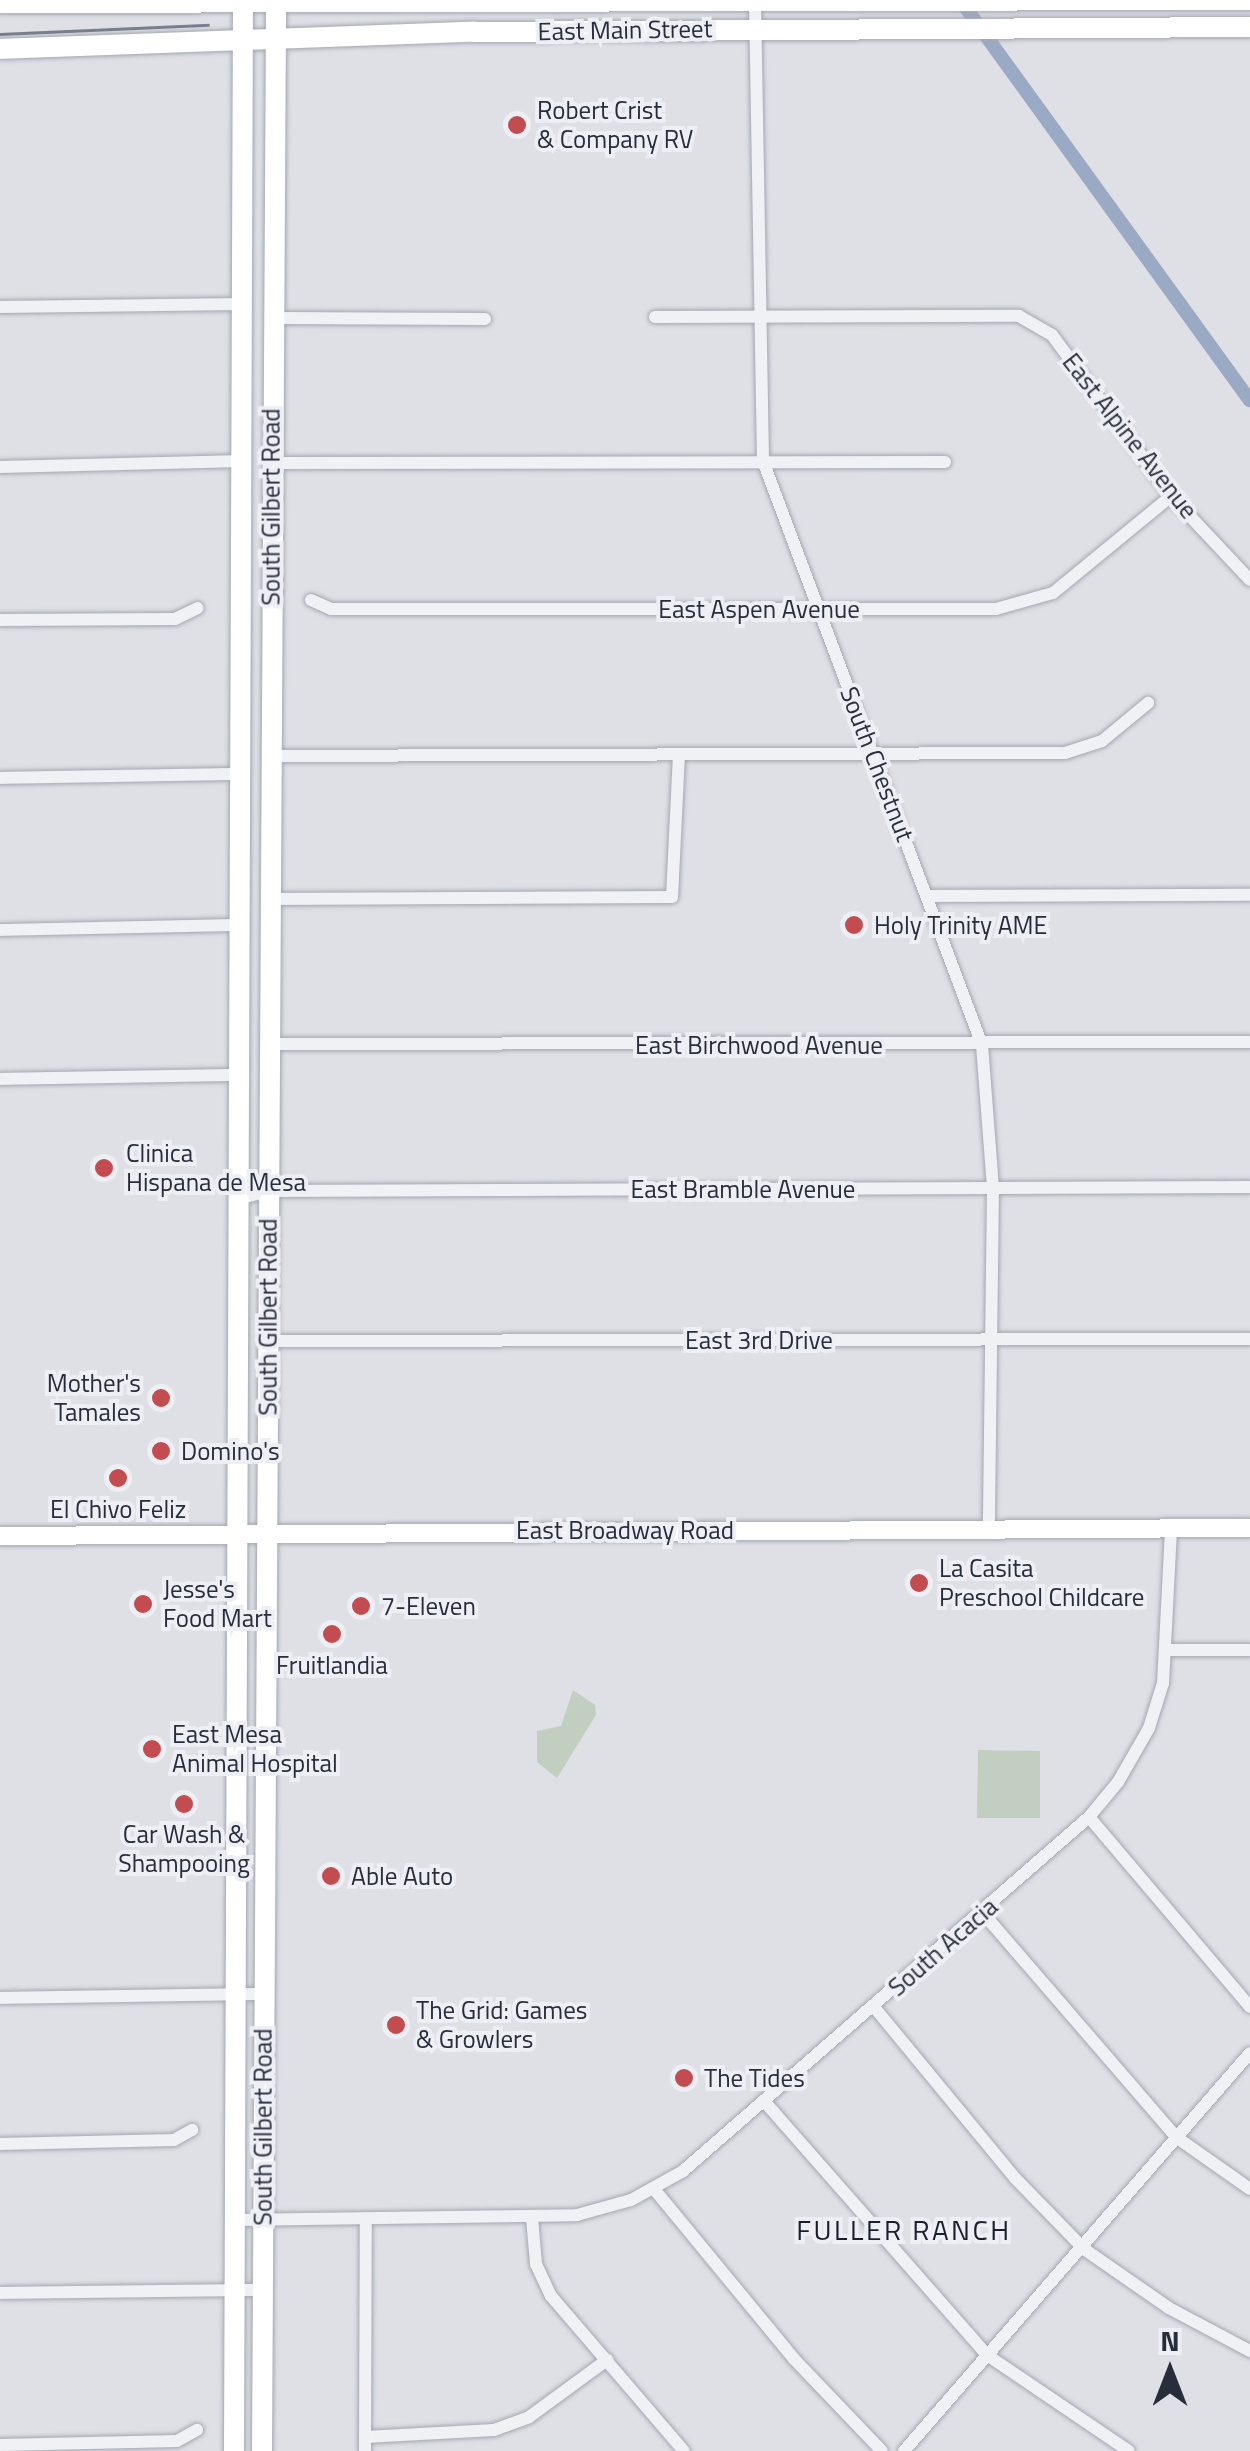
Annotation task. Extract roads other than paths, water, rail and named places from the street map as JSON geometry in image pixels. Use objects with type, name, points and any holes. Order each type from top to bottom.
[{"type":"main road","name":"East Main Street","points":[[0,3],[1250,0]]},
{"type":"main road","points":[[1145,1],[1145,27]]},
{"type":"main road","name":"South Gilbert Road","points":[[234,2451],[243,2]]},
{"type":"main road","name":"South Gilbert Road","points":[[262,2451],[276,2]]},
{"type":"main road","points":[[565,31],[582,14],[665,2]]},
{"type":"main road","name":"East Main Street","points":[[0,50],[565,31],[1250,27]]},
{"type":"main road","name":"East Broadway Road","points":[[0,1536],[268,1531],[1250,1528]]},
{"type":"main road","points":[[236,1749],[249,1782],[251,1837],[266,1847]]},
{"type":"main road","points":[[237,1883],[250,1891],[265,1943]]},
{"type":"street","name":"South Chestnut","points":[[755,2],[756,317],[763,462],[982,1045],[993,1188],[989,1528]]},
{"type":"street","points":[[0,307],[242,304]]},
{"type":"street","name":"East Alpine Avenue","points":[[655,317],[1019,316],[1052,336],[1171,496],[1250,580]]},
{"type":"street","points":[[273,318],[485,319]]},
{"type":"street","points":[[0,467],[243,462]]},
{"type":"street","points":[[271,463],[945,462]]},
{"type":"street","name":"East Aspen Avenue","points":[[311,600],[331,609],[996,609],[1053,593],[1171,496]]},
{"type":"street","points":[[0,620],[175,618],[198,608]]},
{"type":"street","points":[[270,756],[1064,753],[1102,741],[1148,703]]},
{"type":"street","points":[[269,899],[672,897],[680,754]]},
{"type":"street","points":[[0,778],[240,774]]},
{"type":"street","points":[[927,896],[1250,895]]},
{"type":"street","points":[[0,930],[240,926]]},
{"type":"street","name":"East Birchwood Avenue","points":[[268,1044],[1250,1042]]},
{"type":"street","points":[[0,1080],[239,1075]]},
{"type":"street","name":"East Bramble Avenue","points":[[238,1200],[268,1191],[1250,1187]]},
{"type":"street","name":"East 3rd Drive","points":[[268,1341],[1250,1339]]},
{"type":"street","name":"South Acacia","points":[[234,2220],[532,2218],[599,2210],[654,2189],[764,2102],[1090,1818],[1143,1742],[1166,1650],[1171,1529]]},
{"type":"street","points":[[1166,1650],[1250,1650]]},
{"type":"street","points":[[1090,1818],[1250,2007]]},
{"type":"street","points":[[982,1912],[1176,2137],[1250,2190]]},
{"type":"street","points":[[0,1998],[264,1994]]},
{"type":"street","points":[[874,2008],[1015,2178],[1084,2248],[1169,2308],[1250,2351]]},
{"type":"street","points":[[904,2451],[1250,2052]]},
{"type":"street","points":[[764,2102],[987,2355],[1128,2451]]},
{"type":"street","points":[[0,2144],[174,2140],[192,2130]]},
{"type":"street","points":[[654,2189],[794,2359],[882,2451]]},
{"type":"street","points":[[532,2218],[536,2264],[551,2296],[684,2451]]},
{"type":"street","points":[[366,2219],[365,2444],[494,2430],[529,2417],[608,2360]]},
{"type":"street","points":[[0,2293],[262,2290]]},
{"type":"street","points":[[0,2444],[177,2441],[197,2430]]},
{"type":"waterway","points":[[960,0],[1250,400]]},
{"type":"tram line","points":[[0,34],[208,25]]},
{"type":"place","name":"Robert Crist & Company RV","points":[[517,125]]},
{"type":"place","name":"Holy Trinity AME","points":[[854,925]]},
{"type":"place","name":"Clinica Hispana de Mesa","points":[[104,1168]]},
{"type":"place","name":"Mother's Tamales","points":[[161,1398]]},
{"type":"place","name":"Domino's","points":[[161,1451]]},
{"type":"place","name":"El Chivo Feliz","points":[[118,1478]]},
{"type":"place","name":"La Casita Preschool Childcare","points":[[919,1583]]},
{"type":"place","name":"Jesse's Food Mart","points":[[143,1604]]},
{"type":"place","name":"7-Eleven","points":[[361,1606]]},
{"type":"place","name":"Fruitlandia","points":[[332,1634]]},
{"type":"place","name":"East Mesa Animal Hospital","points":[[152,1749]]},
{"type":"place","name":"Car Wash & Shampooing","points":[[184,1804]]},
{"type":"place","name":"Able Auto","points":[[331,1876]]},
{"type":"place","name":"The Grid: Games & Growlers","points":[[396,2025]]},
{"type":"place","name":"The Tides","points":[[684,2078]]},
{"type":"district","name":"FULLER RANCH","points":[[904,2230]]}]
